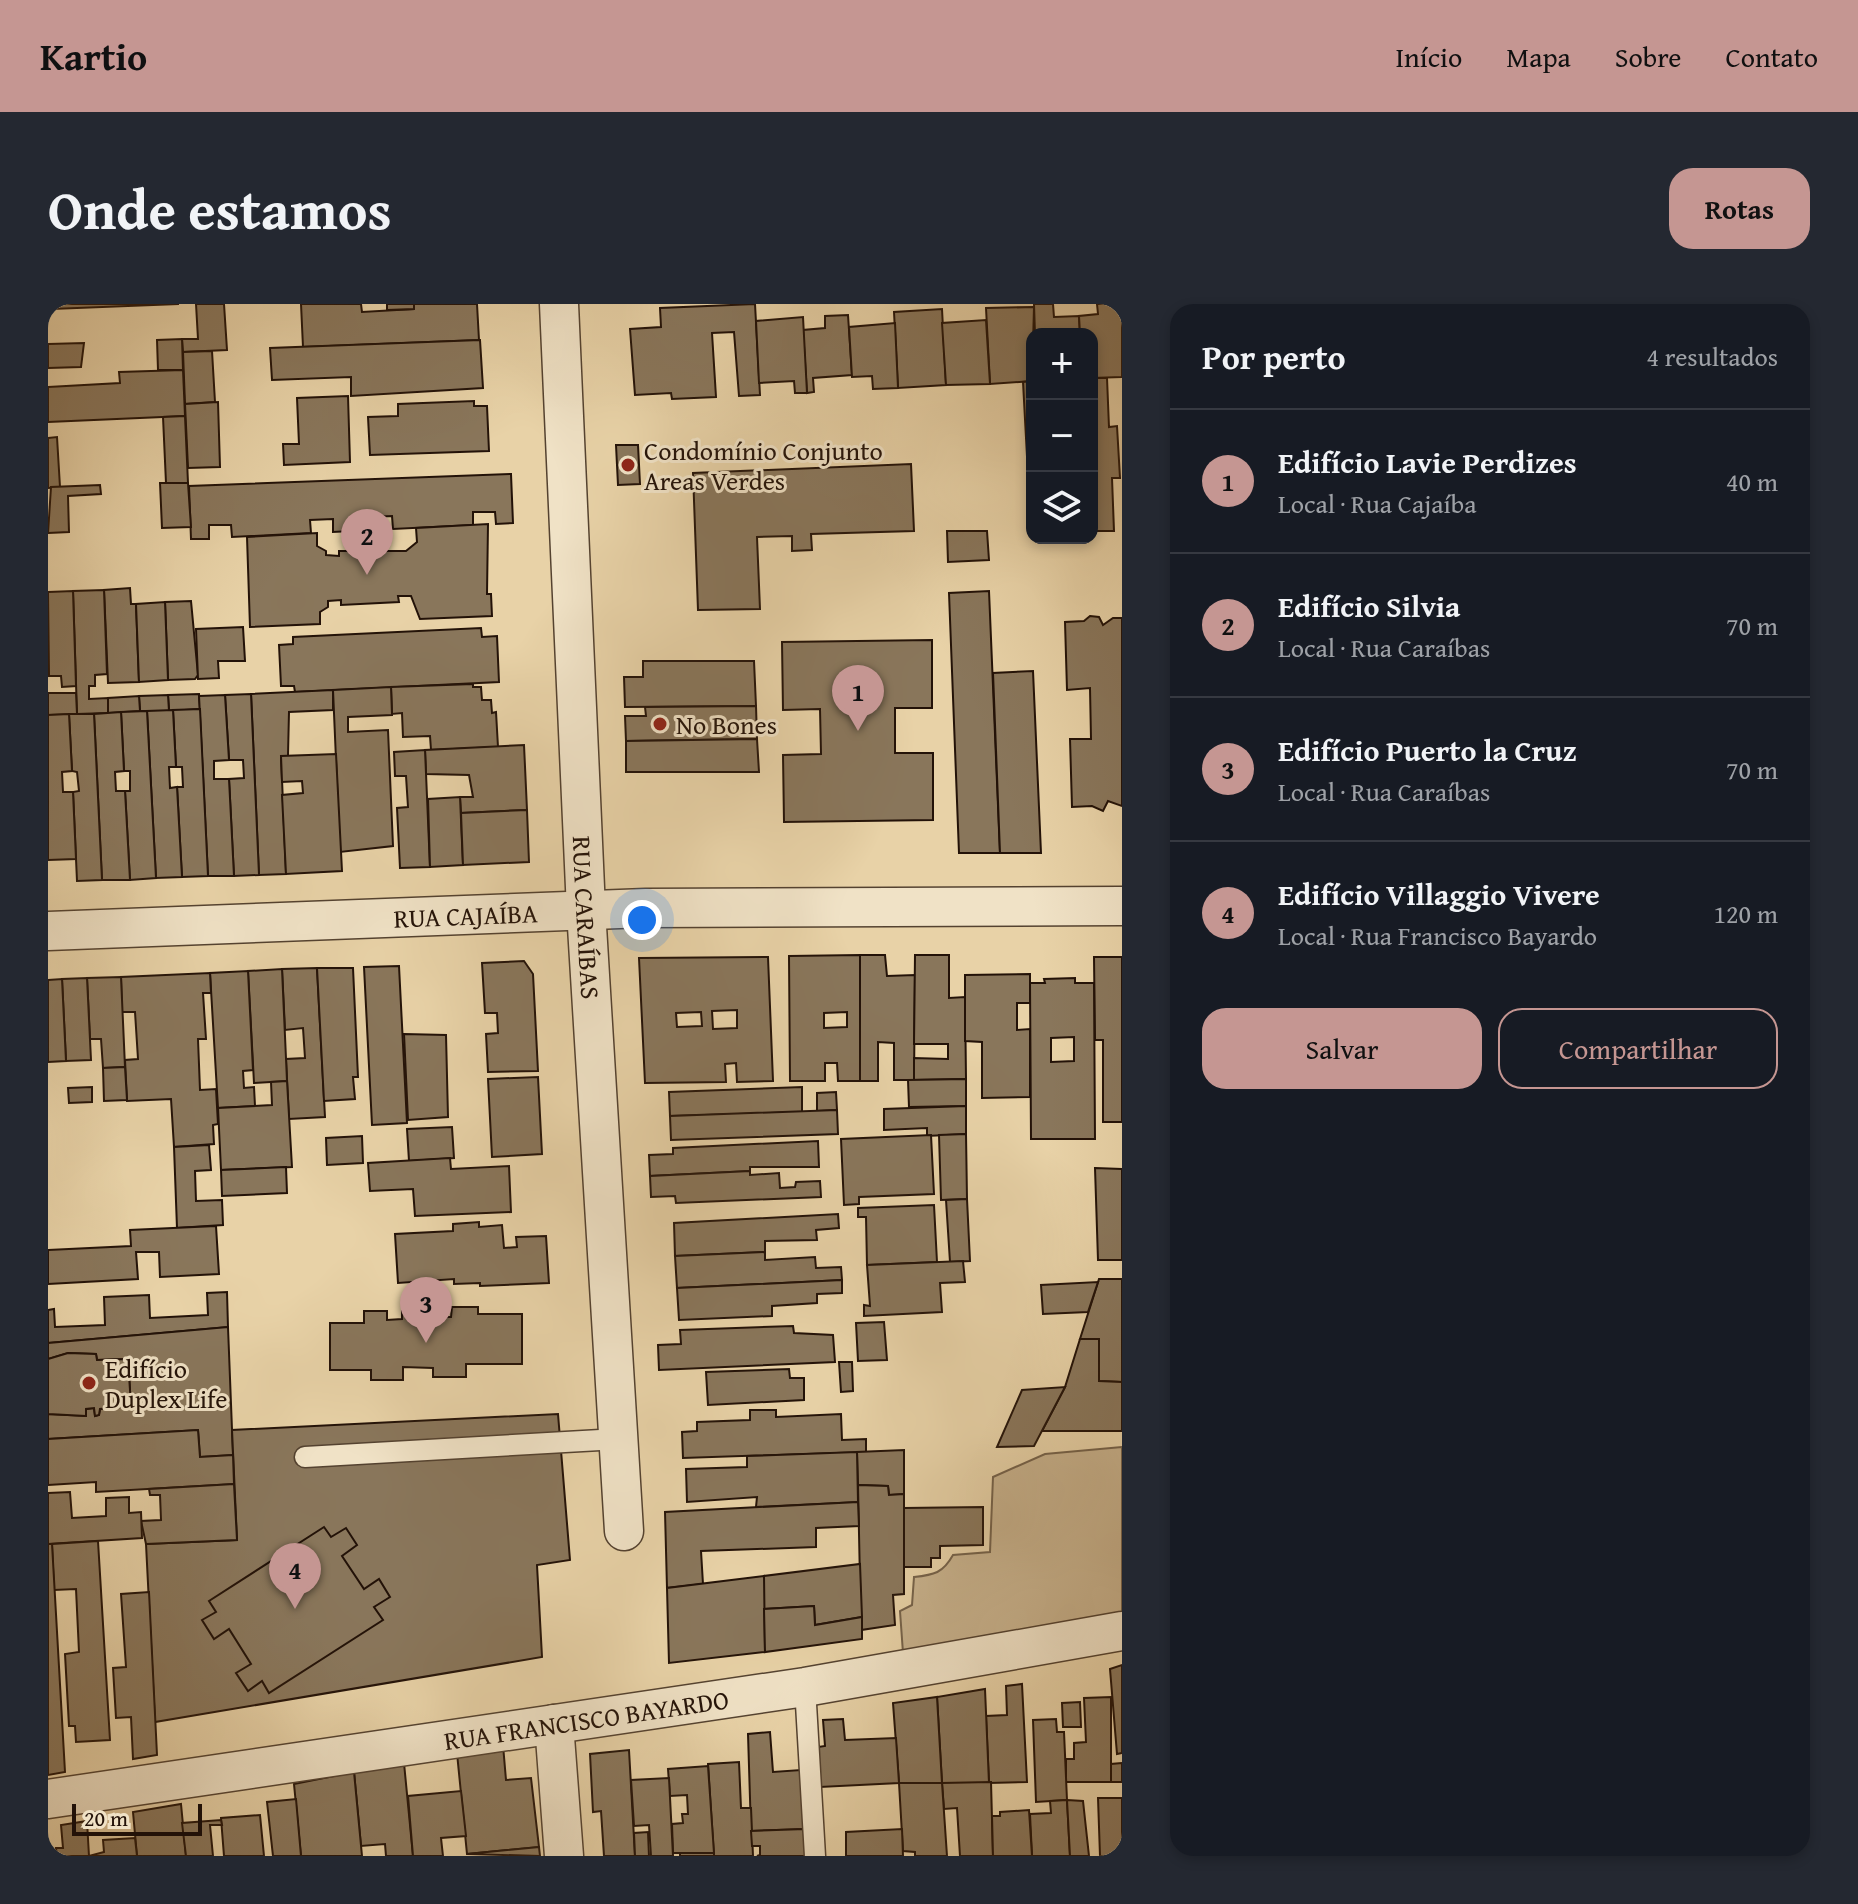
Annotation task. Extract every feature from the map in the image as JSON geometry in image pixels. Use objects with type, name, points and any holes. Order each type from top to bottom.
[{"type":"street","name":"RUA CARAÍBAS","points":[[559,304],[586,910],[624,1531]]},
{"type":"street","name":"RUA CAJAÍBA","points":[[48,931],[753,906],[1122,906]]},
{"type":"street","name":"RUA FRANCISCO BAYARDO","points":[[48,1799],[805,1687],[1122,1631]]},
{"type":"street","points":[[554,1724],[564,1856]]},
{"type":"lane","points":[[305,1457],[618,1439]]},
{"type":"lane","points":[[805,1687],[815,1856]]},
{"type":"shaded area","points":[[1122,1447],[1122,1616],[903,1653],[900,1611],[912,1605],[914,1577],[937,1572],[946,1566],[953,1555],[990,1552],[993,1477],[1045,1454]]},
{"type":"building","points":[[51,304],[179,304],[52,309]]},
{"type":"building","points":[[196,304],[224,304],[227,350],[183,352],[182,339],[198,339]]},
{"type":"building","points":[[301,304],[361,304],[362,312],[414,309],[414,304],[477,304],[479,340],[303,347]]},
{"type":"building","points":[[387,304],[414,304],[414,309],[387,310]]},
{"type":"building","points":[[755,304],[760,395],[739,396],[734,332],[712,333],[716,397],[672,399],[671,393],[635,395],[630,329],[661,327],[660,308]]},
{"type":"building","points":[[1034,304],[1053,304],[1054,317],[1079,316],[1080,328],[1035,328]]},
{"type":"building","points":[[1097,304],[1122,304],[1122,377],[1098,378],[1098,328],[1080,328],[1079,316],[1098,314]]},
{"type":"building","points":[[1034,307],[1033,328],[1026,328],[1026,381],[990,384],[986,308]]},
{"type":"building","points":[[942,309],[946,385],[898,388],[894,312]]},
{"type":"building","points":[[848,315],[852,375],[813,378],[814,392],[807,393],[803,330],[825,328],[825,316]]},
{"type":"building","points":[[803,317],[807,393],[795,393],[794,381],[759,383],[756,321]]},
{"type":"building","points":[[986,320],[990,384],[946,385],[942,323]]},
{"type":"building","points":[[895,323],[898,388],[873,389],[872,376],[852,377],[849,327]]},
{"type":"building","points":[[182,339],[183,370],[158,370],[157,340]]},
{"type":"building","points":[[480,340],[483,388],[351,396],[351,377],[272,380],[270,348]]},
{"type":"building","points":[[84,343],[81,367],[48,368],[48,344]]},
{"type":"building","points":[[212,351],[215,402],[185,404],[183,352]]},
{"type":"building","points":[[183,370],[185,416],[48,422],[48,387],[120,383],[119,372]]},
{"type":"building","points":[[1098,378],[1107,378],[1109,427],[1117,426],[1120,478],[1112,478],[1114,531],[1098,531]]},
{"type":"building","points":[[1023,382],[1026,382],[1026,438]]},
{"type":"building","points":[[348,396],[350,462],[284,465],[283,444],[299,444],[297,398]]},
{"type":"building","points":[[474,401],[474,406],[487,406],[489,451],[370,455],[368,417],[398,416],[398,404]]},
{"type":"building","points":[[218,402],[220,467],[188,468],[185,404]]},
{"type":"building","points":[[185,416],[188,483],[166,483],[163,417]]},
{"type":"building","points":[[57,437],[60,487],[48,488],[48,438]]},
{"type":"building","name":"Condomínio Conjunto Areas Verdes","points":[[616,445],[638,445],[640,484],[618,485]]},
{"type":"building","points":[[911,464],[914,531],[811,534],[812,550],[792,551],[792,536],[757,537],[760,609],[698,610],[693,473]]},
{"type":"building","points":[[511,474],[513,523],[496,524],[495,512],[473,512],[473,525],[393,529],[392,516],[370,517],[371,530],[333,532],[333,519],[310,520],[311,533],[232,537],[231,525],[209,525],[209,539],[191,539],[189,486]]},
{"type":"building","points":[[160,483],[188,483],[191,527],[162,528]]},
{"type":"building","points":[[100,485],[101,494],[68,496],[69,532],[48,533],[51,487]]},
{"type":"building","points":[[488,524],[487,594],[491,594],[492,616],[420,619],[411,596],[398,596],[399,602],[341,605],[341,600],[328,601],[328,607],[320,612],[320,624],[250,627],[247,537],[317,533],[317,546],[326,551],[326,555],[339,556],[339,551],[406,551],[417,542],[416,528]]},
{"type":"building","points":[[947,531],[987,531],[989,560],[948,562]]},
{"type":"building","points":[[130,588],[131,604],[136,604],[139,682],[108,683],[104,590]]},
{"type":"building","points":[[104,590],[107,674],[95,675],[95,686],[89,686],[89,699],[108,698],[108,713],[77,714],[73,591]]},
{"type":"building","points":[[73,591],[76,686],[62,687],[61,676],[49,676],[48,592]]},
{"type":"building","points":[[989,591],[1000,853],[959,853],[949,593]]},
{"type":"building","points":[[191,601],[198,675],[195,679],[168,680],[165,602]]},
{"type":"building","points":[[165,602],[168,680],[139,682],[136,604]]},
{"type":"building","points":[[1090,616],[1099,617],[1103,625],[1113,618],[1122,618],[1122,806],[1108,801],[1103,811],[1092,806],[1072,807],[1070,739],[1091,739],[1090,688],[1067,690],[1065,622],[1084,621]]},
{"type":"building","points":[[243,627],[245,661],[218,661],[219,678],[198,679],[196,629]]},
{"type":"building","points":[[481,628],[482,637],[497,636],[499,682],[295,692],[294,686],[281,686],[279,645],[293,644],[293,637]]},
{"type":"building","points":[[932,640],[932,708],[895,708],[895,753],[933,753],[933,820],[784,822],[783,755],[821,754],[820,709],[783,710],[782,642]]},
{"type":"building","points":[[643,661],[754,661],[756,706],[625,707],[624,677],[643,677]]},
{"type":"building","points":[[1033,671],[1041,853],[1000,853],[993,673]]},
{"type":"building","points":[[473,684],[473,687],[481,687],[482,700],[491,700],[492,713],[496,712],[498,747],[431,750],[430,736],[403,737],[402,713],[392,714],[391,687]]},
{"type":"building","points":[[391,687],[392,715],[348,717],[348,732],[388,730],[393,846],[340,852],[333,690]]},
{"type":"building","points":[[333,690],[333,710],[289,712],[288,756],[281,756],[286,874],[259,875],[251,694]]},
{"type":"building","points":[[48,693],[76,693],[77,714],[48,715]]},
{"type":"building","points":[[199,694],[200,709],[169,711],[168,695]]},
{"type":"building","points":[[251,694],[259,875],[234,876],[229,779],[244,778],[243,760],[229,760],[225,695]]},
{"type":"building","points":[[168,695],[169,711],[140,711],[139,696]]},
{"type":"building","points":[[225,695],[229,760],[214,761],[214,779],[229,779],[234,876],[208,876],[199,696]]},
{"type":"building","points":[[139,696],[140,711],[108,713],[108,698]]},
{"type":"building","points":[[756,706],[757,739],[626,741],[625,716],[646,716],[645,707]]},
{"type":"building","points":[[200,709],[208,876],[182,877],[177,787],[183,787],[182,767],[176,767],[173,710]]},
{"type":"building","points":[[173,710],[176,767],[169,767],[170,788],[177,787],[182,877],[156,878],[147,711]]},
{"type":"building","points":[[147,711],[156,878],[130,880],[125,791],[130,791],[130,771],[124,771],[121,712]]},
{"type":"building","points":[[121,712],[124,771],[115,772],[116,791],[125,791],[130,880],[102,880],[94,714]]},
{"type":"building","points":[[69,714],[94,714],[102,880],[77,881],[73,792],[79,791],[77,772],[72,771]]},
{"type":"building","points":[[69,714],[72,771],[62,772],[63,792],[73,792],[76,859],[48,860],[48,715]]},
{"type":"building","points":[[757,739],[759,772],[626,772],[626,741]]},
{"type":"building","points":[[524,745],[527,810],[461,813],[460,797],[473,797],[469,775],[426,774],[425,750]]},
{"type":"building","points":[[425,750],[430,867],[400,868],[397,808],[408,807],[406,776],[395,776],[394,752]]},
{"type":"building","points":[[336,754],[342,871],[286,874],[282,795],[303,793],[302,781],[282,782],[281,756]]},
{"type":"building","points":[[460,797],[463,865],[430,867],[428,799]]},
{"type":"building","points":[[527,810],[529,862],[463,865],[461,813]]},
{"type":"building","points":[[860,955],[860,1081],[838,1081],[837,1063],[825,1063],[825,1081],[790,1081],[789,956]],"holes":[[[847,1012],[847,1027],[824,1028],[824,1013]]]},
{"type":"building","points":[[860,955],[885,955],[887,976],[915,975],[914,1080],[894,1080],[894,1043],[878,1042],[878,1081],[860,1081]]},
{"type":"building","points":[[915,955],[949,955],[949,998],[965,997],[966,1079],[914,1080],[914,1058],[948,1059],[948,1044],[914,1044]]},
{"type":"building","points":[[768,957],[773,1081],[737,1082],[736,1063],[725,1064],[726,1082],[645,1083],[639,958]],"holes":[[[737,1010],[737,1028],[713,1029],[712,1011]],[[701,1012],[702,1026],[677,1027],[676,1013]]]},
{"type":"building","points":[[1094,957],[1122,957],[1122,1122],[1103,1122],[1103,1040],[1095,1040]]},
{"type":"building","points":[[524,961],[533,974],[538,1071],[488,1072],[486,1034],[498,1033],[497,1013],[485,1013],[482,963]]},
{"type":"building","points":[[399,966],[407,1123],[372,1125],[364,967]]},
{"type":"building","points":[[317,968],[325,1117],[289,1119],[286,1059],[305,1058],[303,1028],[285,1030],[282,969]]},
{"type":"building","points":[[317,968],[353,968],[358,1077],[353,1077],[355,1099],[324,1101]]},
{"type":"building","points":[[282,969],[287,1081],[254,1083],[248,971]]},
{"type":"building","points":[[248,971],[253,1070],[243,1071],[244,1088],[254,1087],[255,1106],[218,1108],[210,973]]},
{"type":"building","points":[[210,973],[211,993],[203,993],[206,1039],[198,1039],[200,1090],[216,1089],[218,1124],[213,1125],[214,1144],[174,1147],[171,1099],[127,1101],[125,1060],[138,1059],[135,1012],[122,1012],[121,977]]},
{"type":"building","points":[[1030,974],[1030,1003],[1017,1003],[1017,1030],[1030,1029],[1030,1097],[982,1098],[982,1042],[965,1041],[965,975]]},
{"type":"building","points":[[121,977],[125,1067],[103,1068],[101,1039],[90,1039],[87,978]]},
{"type":"building","points":[[87,978],[91,1060],[66,1061],[62,979]]},
{"type":"building","points":[[1075,978],[1075,983],[1094,983],[1095,1139],[1031,1139],[1030,983],[1045,983],[1044,979]],"holes":[[[1074,1037],[1074,1061],[1051,1062],[1051,1038]]]},
{"type":"building","points":[[62,979],[66,1061],[48,1062],[48,980]]},
{"type":"building","points":[[404,1034],[446,1035],[448,1117],[408,1120]]},
{"type":"building","points":[[125,1067],[127,1100],[104,1101],[103,1068]]},
{"type":"building","points":[[538,1077],[542,1154],[492,1157],[488,1079]]},
{"type":"building","points":[[966,1079],[966,1106],[909,1107],[908,1080]]},
{"type":"building","points":[[287,1081],[292,1167],[221,1170],[218,1108],[272,1105],[271,1082]]},
{"type":"building","points":[[92,1087],[92,1102],[69,1103],[68,1088]]},
{"type":"building","points":[[802,1087],[802,1112],[670,1116],[669,1092]]},
{"type":"building","points":[[836,1092],[837,1110],[817,1111],[817,1093]]},
{"type":"building","points":[[966,1106],[966,1134],[927,1136],[927,1128],[884,1130],[884,1109]]},
{"type":"building","points":[[837,1110],[838,1134],[671,1140],[670,1116]]},
{"type":"building","points":[[452,1127],[454,1158],[409,1161],[407,1129]]},
{"type":"building","points":[[966,1134],[967,1199],[941,1200],[939,1135]]},
{"type":"building","points":[[931,1135],[934,1194],[859,1197],[859,1204],[844,1205],[841,1139]]},
{"type":"building","points":[[362,1136],[363,1163],[327,1165],[326,1138]]},
{"type":"building","points":[[818,1141],[819,1167],[750,1167],[750,1171],[650,1176],[649,1155],[673,1154],[673,1148]]},
{"type":"building","points":[[209,1145],[211,1170],[195,1171],[196,1201],[222,1200],[223,1225],[177,1228],[174,1147]]},
{"type":"building","points":[[450,1158],[451,1169],[509,1166],[511,1212],[415,1216],[413,1189],[370,1191],[368,1163]]},
{"type":"building","points":[[286,1167],[287,1193],[222,1196],[221,1170]]},
{"type":"building","points":[[1095,1168],[1122,1169],[1122,1260],[1098,1260]]},
{"type":"building","points":[[750,1171],[750,1175],[779,1173],[780,1188],[795,1187],[796,1182],[820,1181],[821,1197],[676,1203],[675,1196],[651,1197],[650,1176]]},
{"type":"building","points":[[967,1199],[970,1261],[950,1262],[946,1200]]},
{"type":"building","points":[[934,1205],[937,1262],[867,1265],[866,1217],[858,1217],[858,1208]]},
{"type":"building","points":[[838,1214],[839,1228],[816,1230],[817,1240],[765,1241],[765,1252],[675,1256],[674,1223]]},
{"type":"building","points":[[479,1222],[479,1227],[502,1225],[504,1248],[517,1247],[516,1237],[546,1236],[549,1283],[480,1286],[480,1283],[454,1284],[454,1279],[398,1283],[395,1234],[453,1231],[453,1224]]},
{"type":"building","points":[[216,1226],[219,1274],[160,1277],[159,1252],[136,1252],[138,1279],[48,1284],[48,1250],[131,1246],[130,1230]]},
{"type":"building","points":[[765,1252],[765,1260],[815,1257],[816,1268],[841,1267],[842,1280],[677,1288],[675,1256]]},
{"type":"building","points":[[963,1261],[965,1282],[940,1283],[942,1312],[864,1316],[864,1305],[870,1306],[867,1265]]},
{"type":"building","points":[[1099,1279],[1122,1279],[1122,1382],[1099,1381],[1099,1339],[1080,1339]]},
{"type":"building","points":[[842,1280],[842,1293],[817,1294],[817,1303],[772,1306],[772,1316],[679,1320],[677,1288]]},
{"type":"building","points":[[1098,1282],[1088,1312],[1043,1314],[1041,1285]]},
{"type":"building","points":[[227,1292],[228,1327],[48,1343],[48,1310],[54,1309],[55,1327],[105,1325],[104,1297],[149,1295],[150,1318],[208,1315],[207,1293]]},
{"type":"building","points":[[452,1307],[478,1307],[478,1314],[522,1314],[522,1364],[466,1364],[466,1377],[433,1377],[433,1368],[403,1367],[403,1380],[371,1380],[371,1370],[330,1370],[330,1323],[364,1323],[364,1311],[387,1311],[387,1320],[402,1319],[402,1311],[431,1311],[431,1317],[451,1317]]},
{"type":"building","points":[[884,1322],[887,1360],[858,1361],[856,1323]]},
{"type":"building","points":[[793,1326],[794,1333],[833,1335],[835,1362],[659,1370],[658,1345],[681,1344],[680,1330]]},
{"type":"building","points":[[228,1327],[233,1455],[200,1457],[198,1430],[48,1439],[48,1414],[86,1416],[86,1409],[94,1408],[95,1416],[99,1415],[100,1409],[131,1406],[128,1359],[97,1360],[96,1354],[68,1353],[48,1359],[48,1343]]},
{"type":"building","points":[[1080,1339],[1099,1339],[1099,1381],[1122,1382],[1122,1431],[1042,1431],[1065,1387]]},
{"type":"building","name":"Edifício Duplex Life","points":[[68,1353],[96,1354],[97,1360],[128,1359],[131,1406],[100,1409],[99,1415],[95,1416],[94,1408],[86,1409],[86,1416],[48,1414],[48,1359]]},
{"type":"building","points":[[839,1362],[852,1362],[853,1391],[841,1392]]},
{"type":"building","points":[[789,1369],[790,1378],[804,1378],[804,1400],[708,1405],[706,1372]]},
{"type":"building","points":[[1065,1387],[1034,1446],[997,1447],[1022,1390]]},
{"type":"building","points":[[750,1410],[776,1410],[776,1417],[841,1414],[842,1440],[866,1439],[866,1452],[683,1458],[682,1432],[697,1431],[697,1422],[750,1420]]},
{"type":"building","points":[[558,1414],[570,1560],[537,1565],[542,1657],[155,1722],[146,1544],[237,1540],[232,1430]]},
{"type":"building","points":[[198,1430],[200,1457],[233,1455],[234,1484],[96,1492],[96,1482],[48,1485],[48,1439]]},
{"type":"building","points":[[904,1450],[904,1494],[889,1495],[888,1486],[858,1485],[857,1452]]},
{"type":"building","points":[[857,1452],[858,1502],[756,1507],[757,1497],[687,1502],[686,1469],[747,1467],[747,1456]]},
{"type":"building","points":[[234,1484],[237,1540],[146,1544],[141,1521],[161,1520],[160,1495],[150,1495],[149,1489]]},
{"type":"building","points":[[858,1485],[888,1486],[889,1495],[904,1494],[904,1594],[893,1595],[895,1625],[861,1630]]},
{"type":"building","points":[[70,1492],[72,1518],[106,1516],[106,1498],[129,1497],[129,1513],[141,1512],[142,1538],[48,1544],[48,1493]]},
{"type":"building","points":[[858,1502],[859,1526],[816,1528],[816,1547],[701,1551],[703,1584],[667,1588],[665,1512]]},
{"type":"building","points":[[983,1507],[983,1545],[940,1546],[940,1558],[931,1558],[931,1567],[904,1567],[904,1508]]},
{"type":"building","points":[[324,1527],[331,1537],[346,1528],[357,1545],[342,1556],[364,1589],[379,1579],[390,1597],[374,1607],[383,1620],[269,1693],[262,1681],[248,1691],[236,1673],[251,1664],[229,1629],[214,1639],[202,1620],[216,1612],[209,1601]]},
{"type":"building","points":[[98,1541],[110,1740],[76,1742],[75,1726],[69,1726],[65,1654],[79,1652],[76,1589],[54,1590],[52,1544]]},
{"type":"building","points":[[48,1544],[52,1544],[65,1772],[48,1775]]},
{"type":"building","points":[[860,1564],[862,1617],[815,1625],[814,1606],[764,1609],[764,1576]]},
{"type":"building","points":[[764,1576],[765,1652],[669,1663],[667,1588]]},
{"type":"building","points":[[149,1592],[157,1755],[133,1759],[131,1717],[116,1718],[113,1668],[126,1667],[121,1594]]},
{"type":"building","points":[[814,1606],[815,1625],[862,1617],[862,1639],[765,1652],[764,1609]]},
{"type":"building","points":[[1122,1665],[1122,1753],[1117,1754],[1110,1669]]},
{"type":"building","points":[[1022,1684],[1027,1782],[989,1783],[986,1716],[1007,1715],[1006,1686]]},
{"type":"building","points":[[985,1689],[989,1783],[942,1783],[937,1697]]},
{"type":"building","points":[[937,1697],[942,1783],[899,1783],[893,1703]]},
{"type":"building","points":[[1111,1697],[1111,1782],[1066,1782],[1066,1759],[1074,1759],[1074,1743],[1086,1742],[1084,1698]]},
{"type":"building","points":[[1080,1702],[1081,1727],[1063,1727],[1062,1703]]},
{"type":"building","points":[[843,1719],[845,1740],[896,1738],[899,1783],[820,1787],[818,1747],[825,1746],[823,1720]]},
{"type":"building","points":[[1056,1719],[1057,1732],[1064,1732],[1067,1800],[1036,1802],[1033,1720]]},
{"type":"building","points":[[770,1732],[773,1772],[801,1770],[805,1829],[751,1831],[748,1734]]},
{"type":"building","points":[[503,1745],[506,1780],[531,1778],[539,1847],[467,1854],[457,1753]]},
{"type":"building","points":[[629,1750],[635,1856],[604,1856],[601,1811],[593,1812],[590,1754]]},
{"type":"building","points":[[739,1762],[741,1808],[751,1808],[753,1856],[714,1856],[708,1764]]},
{"type":"building","points":[[404,1763],[413,1856],[386,1856],[385,1844],[361,1846],[354,1772]]},
{"type":"building","points":[[1122,1763],[1122,1782],[1111,1782],[1111,1764]]},
{"type":"building","points":[[708,1766],[714,1853],[673,1853],[672,1824],[683,1823],[682,1814],[688,1814],[687,1795],[670,1796],[668,1769]]},
{"type":"building","points":[[354,1772],[362,1856],[301,1856],[294,1784]]},
{"type":"building","points":[[669,1778],[673,1856],[651,1856],[649,1825],[634,1826],[631,1780]]},
{"type":"building","points":[[991,1782],[993,1856],[960,1856],[957,1808],[944,1809],[942,1783]]},
{"type":"building","points":[[899,1783],[942,1783],[947,1856],[915,1856],[915,1852],[903,1851]]},
{"type":"building","points":[[461,1791],[466,1836],[441,1838],[443,1856],[413,1856],[408,1796]]},
{"type":"building","points":[[1098,1798],[1122,1798],[1122,1856],[1100,1856]]},
{"type":"building","points":[[296,1799],[301,1856],[273,1856],[267,1802]]},
{"type":"building","points":[[1067,1800],[1070,1856],[1032,1856],[1030,1814],[1051,1813],[1050,1801]]},
{"type":"building","points":[[1067,1800],[1083,1801],[1089,1856],[1070,1856]]},
{"type":"building","points":[[181,1804],[186,1856],[137,1856],[133,1812]]},
{"type":"building","points":[[1029,1810],[1032,1856],[993,1856],[992,1816],[1000,1816],[1000,1812]]},
{"type":"building","points":[[260,1815],[264,1856],[224,1856],[221,1818]]},
{"type":"building","points":[[221,1820],[222,1825],[210,1825],[213,1856],[186,1856],[182,1823]]},
{"type":"building","points":[[87,1821],[89,1856],[57,1856],[56,1848],[63,1848],[61,1825]]},
{"type":"building","points":[[805,1829],[806,1856],[757,1856],[760,1855],[760,1846],[752,1846],[751,1831]]},
{"type":"building","points":[[902,1829],[903,1856],[846,1856],[846,1832]]},
{"type":"building","points":[[648,1832],[649,1856],[635,1856],[634,1833]]},
{"type":"building","points":[[135,1838],[137,1856],[89,1856],[104,1852],[103,1840]]},
{"type":"building","points":[[539,1847],[540,1856],[467,1854]]},
{"type":"building","points":[[680,1853],[714,1853],[714,1856],[680,1856]]},
{"type":"place","name":"Condomínio Conjunto Areas Verdes","points":[[628,465]]},
{"type":"place","name":"Edifício Silvia","points":[[367,575]]},
{"type":"place","name":"No Bones","points":[[660,724]]},
{"type":"place","name":"Edifício Lavie Perdizes","points":[[858,731]]},
{"type":"place","name":"Edifício Puerto la Cruz","points":[[426,1343]]},
{"type":"place","name":"Edifício Duplex Life","points":[[89,1383]]},
{"type":"place","name":"Edifício Villaggio Vivere","points":[[295,1609]]}]
